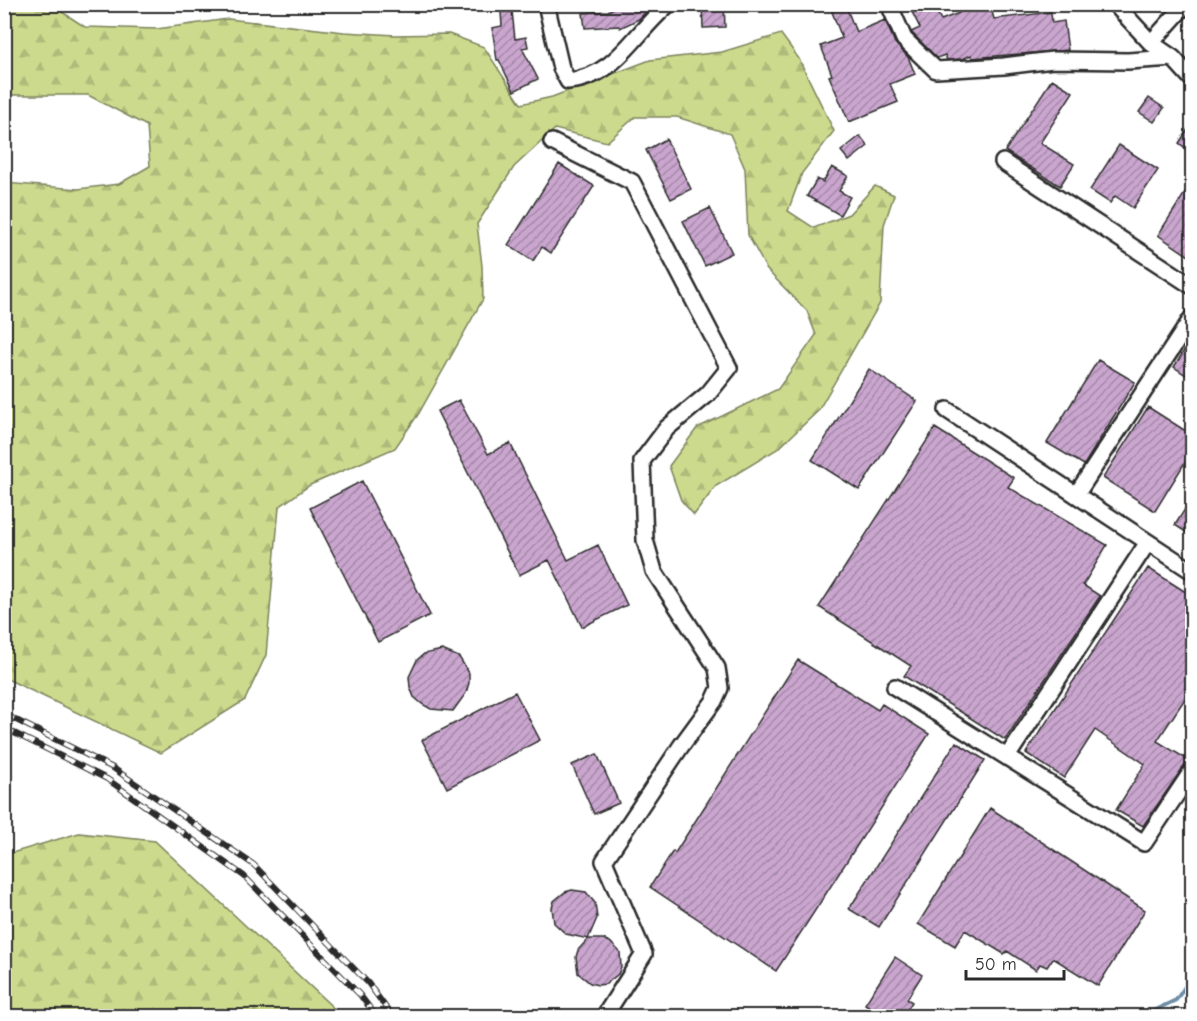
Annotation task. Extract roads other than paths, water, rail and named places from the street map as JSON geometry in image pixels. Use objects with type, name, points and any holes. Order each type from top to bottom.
[{"type":"street","points":[[546,4],[561,68],[568,81],[578,80],[608,67],[669,4]]},
{"type":"street","points":[[889,4],[904,39],[936,70],[1004,66],[1053,60],[1128,62],[1173,58]]},
{"type":"street","points":[[1114,4],[1151,43],[1173,58],[1192,79]]},
{"type":"street","points":[[1151,43],[1186,4]]},
{"type":"street","points":[[552,142],[632,182],[729,368],[708,394],[668,428],[642,462],[645,540],[654,572],[717,668],[720,688],[714,701],[604,861],[645,954],[607,1012],[609,1017]]},
{"type":"street","points":[[1003,162],[1192,286]]},
{"type":"street","points":[[1076,495],[1192,318]]},
{"type":"street","points":[[947,410],[1192,571]]},
{"type":"street","points":[[1007,757],[1148,542]]},
{"type":"street","points":[[896,687],[1144,843],[1192,771]]},
{"type":"waterway","points":[[1123,1016],[1153,1011],[1176,1000],[1192,976]]},
{"type":"railway","points":[[4,714],[113,768],[254,865],[368,983],[392,1016]]},
{"type":"railway","points":[[4,728],[107,779],[244,876],[360,995],[376,1016]]}]
